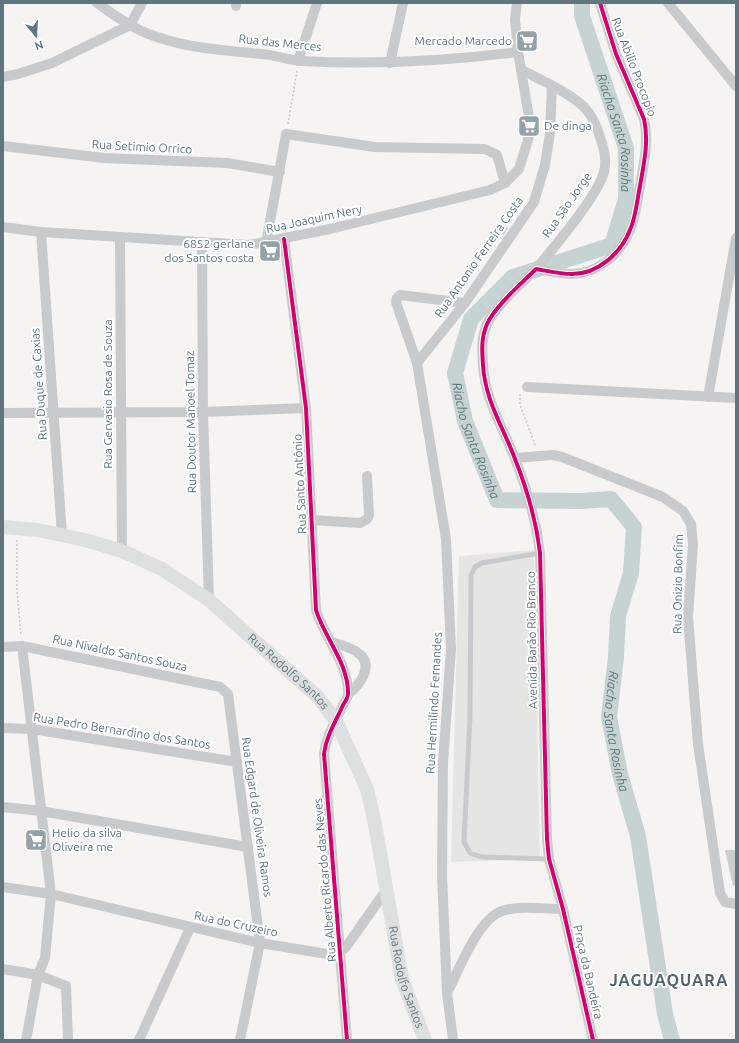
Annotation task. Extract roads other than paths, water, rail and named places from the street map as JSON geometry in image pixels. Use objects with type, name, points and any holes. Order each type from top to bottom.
[{"type":"main road","name":"Rua Rodolfo Santos","points":[[10,527],[62,535],[122,551],[162,569],[209,600],[312,691],[336,721],[366,789],[402,979],[425,1040]]},
{"type":"street","name":"Rua das Merces","points":[[97,3],[145,33],[175,43],[202,48],[276,55],[298,61],[390,63],[472,58],[518,52]]},
{"type":"street","points":[[3,77],[52,64],[130,25],[142,3]]},
{"type":"street","points":[[298,61],[317,3]]},
{"type":"street","points":[[390,63],[403,3]]},
{"type":"street","name":"Rua Joaquim Nery","points":[[3,227],[41,232],[249,245],[266,243],[398,214],[490,190],[505,183],[519,169],[528,140],[530,123],[518,52],[515,19],[517,3]]},
{"type":"street","name":"Rua Abilio Procopio","points":[[536,270],[572,274],[585,272],[599,266],[619,249],[630,231],[634,216],[644,160],[647,130],[644,119],[616,54],[600,3]]},
{"type":"street","points":[[668,3],[736,86]]},
{"type":"street","name":"Rua São Jorge","points":[[522,70],[568,94],[585,108],[598,130],[605,151],[606,161],[604,174],[592,196],[536,270]]},
{"type":"street","name":"Rua Antonio Ferreira Costa","points":[[416,364],[465,303],[534,202],[545,165],[550,133],[552,86]]},
{"type":"street","points":[[266,243],[286,134],[375,146],[485,149],[497,155],[505,183]]},
{"type":"street","name":"Rua Setimio Orrico","points":[[3,146],[104,158],[227,163],[280,172]]},
{"type":"street","name":"Rua Duque de Caxias","points":[[41,232],[55,411],[62,535]]},
{"type":"street","name":"Rua Gervasio Rosa de Souza","points":[[120,237],[122,551]]},
{"type":"street","points":[[708,397],[736,238]]},
{"type":"street","name":"Rua Santo Antônio","points":[[284,239],[306,408],[316,610],[320,622],[332,642],[342,668],[348,694]]},
{"type":"street","name":"Rua Doutor Manoel Tomaz","points":[[202,243],[203,412],[209,600]]},
{"type":"street","name":"Avenida Barão Rio Branco","points":[[536,270],[496,311],[488,322],[483,336],[481,351],[483,379],[495,416],[515,458],[530,500],[540,553],[545,805],[550,859],[563,909]]},
{"type":"street","name":"Rua Hermilindo Fernandes","points":[[453,1040],[448,993],[442,876],[443,763],[451,649],[446,539],[416,364],[397,309],[397,298],[400,296],[406,296],[465,303]]},
{"type":"street","points":[[527,387],[736,398]]},
{"type":"street","points":[[3,413],[55,411],[203,412],[306,408]]},
{"type":"street","name":"Rua Onizio Bonfim","points":[[515,458],[540,456],[562,457],[663,497],[682,511],[691,524],[693,544],[688,617],[698,744],[720,893],[725,902],[733,904]]},
{"type":"street","points":[[311,520],[360,523],[367,519],[369,515],[367,476]]},
{"type":"street","points":[[332,642],[352,649],[362,656],[365,661],[365,673],[361,681],[348,694],[336,721]]},
{"type":"street","points":[[22,646],[51,894],[45,958],[38,975],[26,1040]]},
{"type":"street","name":"Rua Nivaldo Santos Souza","points":[[3,647],[22,646],[220,687],[228,694]]},
{"type":"street","name":"Rua Edgard de Oliveira Ramos","points":[[228,694],[260,943],[240,1040]]},
{"type":"street","name":"Rua Alberto Ricardo das Neves","points":[[336,721],[326,740],[324,754],[347,1040]]},
{"type":"street","name":"Rua Pedro Bernardino dos Santos","points":[[3,728],[32,729],[237,762]]},
{"type":"street","points":[[3,807],[41,811],[248,846]]},
{"type":"street","name":"Rua do Cruzeiro","points":[[3,887],[51,894],[190,928],[260,943],[327,954],[341,951]]},
{"type":"street","points":[[341,951],[346,947],[386,889]]},
{"type":"street","points":[[448,993],[472,944],[490,918],[501,911],[523,908],[563,909]]},
{"type":"street","name":"Praça da Bandeira","points":[[563,909],[594,1040]]},
{"type":"street","points":[[139,1040],[190,928]]},
{"type":"street","points":[[3,969],[38,975],[66,986],[68,1040]]},
{"type":"lane","points":[[540,553],[482,563],[473,570],[470,716],[464,842],[470,853],[482,857],[550,859]]},
{"type":"waterway","name":"Riacho Santa Rosinha","points":[[582,3],[582,16],[626,148],[626,199],[612,245],[513,277],[471,319],[455,373],[465,421],[497,500],[581,501],[611,499],[634,527],[631,573],[618,616],[616,657],[609,717],[620,774],[638,836],[665,1014],[672,1040]]},
{"type":"place","name":"Mercado Marcedo","points":[[527,41]]},
{"type":"place","name":"De dinga","points":[[529,126]]},
{"type":"place","name":"6852 gerlane dos Santos costa","points":[[270,251]]},
{"type":"place","name":"Helio da silva Oliveira me","points":[[36,840]]},
{"type":"district","name":"JAGUAQUARA","points":[[669,980]]}]
